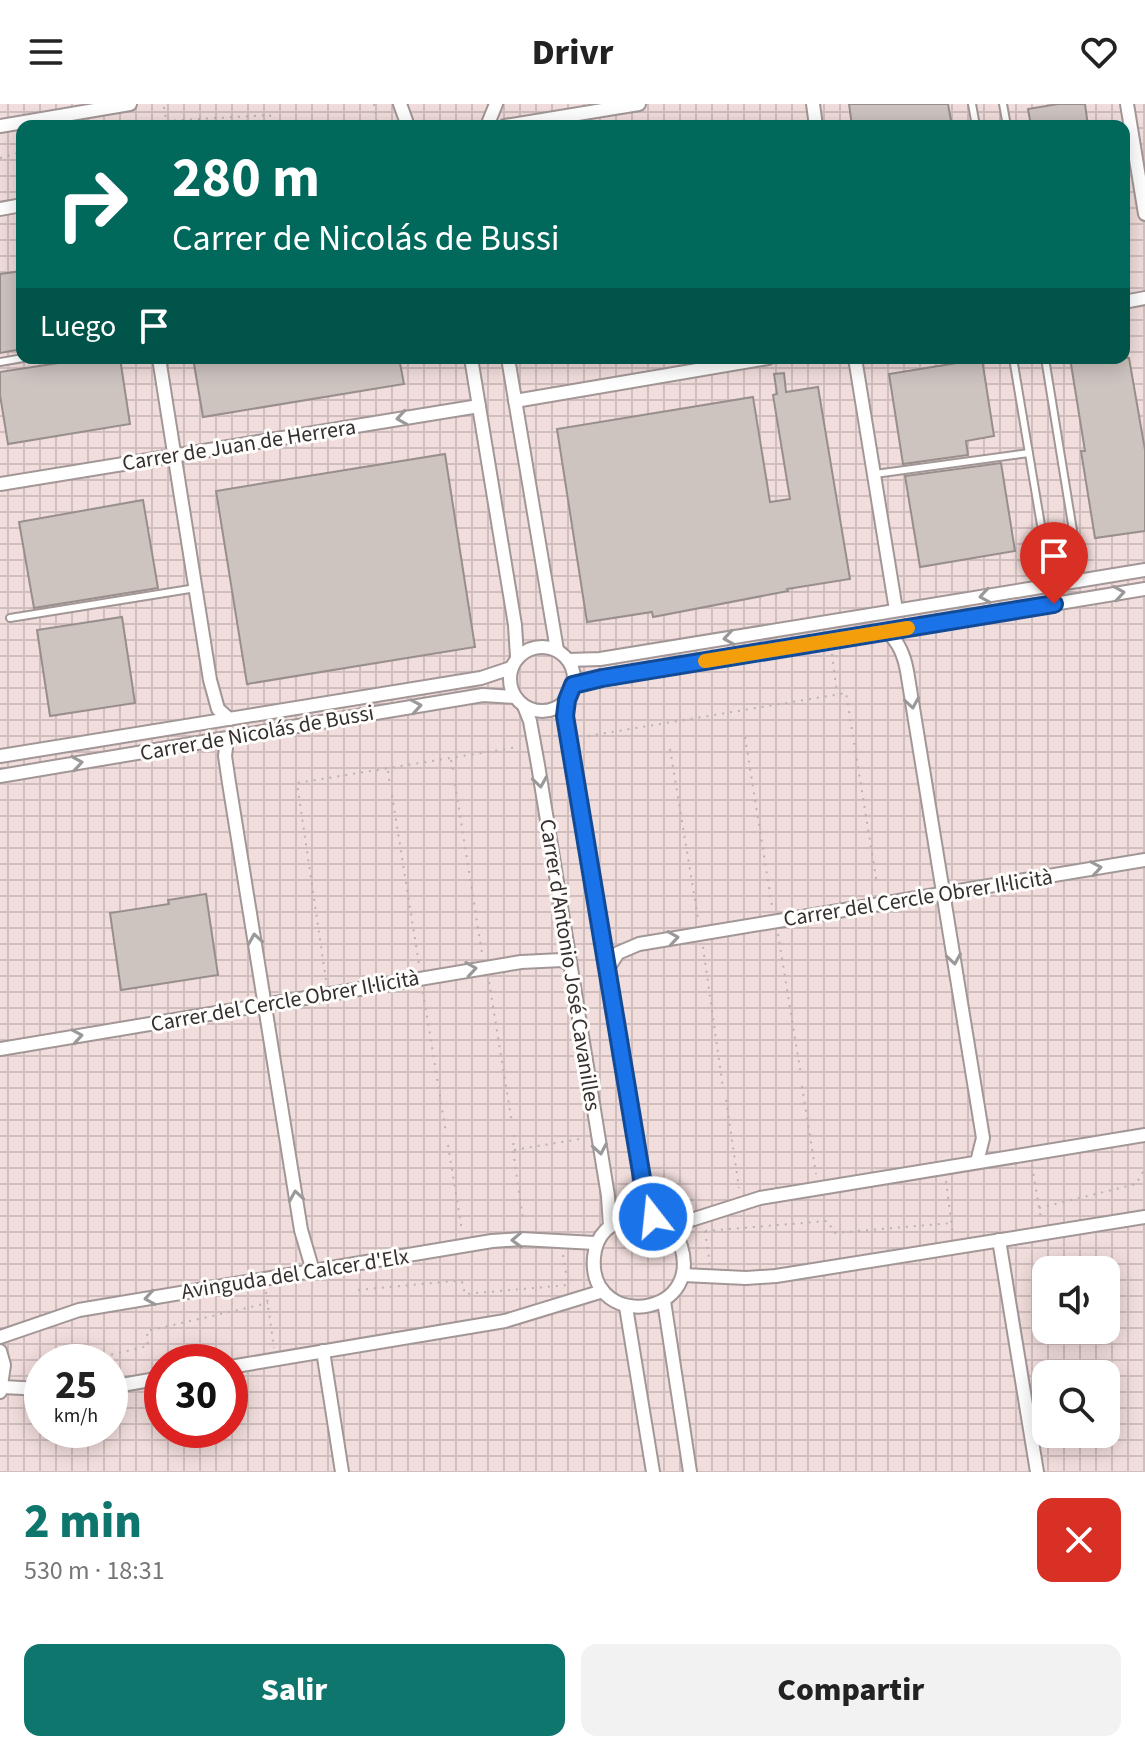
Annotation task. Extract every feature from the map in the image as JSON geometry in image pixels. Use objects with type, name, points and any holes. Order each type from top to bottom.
[{"type":"street","points":[[542,120],[639,104]]},
{"type":"street","points":[[35,120],[121,105]]},
{"type":"street","points":[[1130,122],[1145,214]]},
{"type":"street","points":[[160,364],[210,680],[218,709],[229,719]]},
{"type":"street","points":[[472,364],[515,625],[514,662],[509,681],[520,701],[531,710],[556,708],[567,700],[574,675],[568,660],[557,650],[537,646],[527,649],[514,662]]},
{"type":"street","points":[[509,364],[557,650]]},
{"type":"street","points":[[515,401],[733,364]]},
{"type":"street","points":[[856,364],[896,610]]},
{"type":"street","name":"Carrer de Juan de Herrera","points":[[0,484],[479,406]]},
{"type":"street","points":[[568,660],[600,659],[1145,570]]},
{"type":"street","points":[[573,685],[1145,589]]},
{"type":"street","points":[[887,631],[904,656],[983,1138],[977,1162]]},
{"type":"street","name":"Carrer de Nicolás de Bussi","points":[[0,756],[481,678],[514,662]]},
{"type":"street","name":"Carrer de Nicolás de Bussi","points":[[0,776],[483,695],[520,701]]},
{"type":"street","name":"Carrer d'Antonio José Cavanilles","points":[[567,700],[565,716],[607,970],[644,1190],[653,1217]]},
{"type":"street","name":"Carrer d'Antonio José Cavanilles","points":[[520,701],[535,750],[608,1196],[610,1226]]},
{"type":"street","points":[[227,739],[225,756],[229,783],[301,1230],[313,1271]]},
{"type":"street","name":"Carrer del Cercle Obrer Il·licità","points":[[607,970],[618,953],[639,944],[1145,860]]},
{"type":"street","name":"Carrer del Cercle Obrer Il·licità","points":[[0,1049],[542,959],[562,960],[570,965]]},
{"type":"street","points":[[672,1226],[760,1198],[1145,1135]]},
{"type":"street","points":[[633,1215],[653,1217],[672,1226],[685,1256],[683,1275],[677,1289],[664,1301],[645,1308],[626,1307],[611,1299],[596,1280],[593,1267],[595,1243],[610,1226],[633,1215]]},
{"type":"street","points":[[683,1275],[776,1276],[1145,1217]]},
{"type":"street","name":"Avinguda del Calcer d'Elx","points":[[0,1337],[79,1310],[492,1241],[521,1239],[595,1243]]},
{"type":"street","points":[[999,1240],[1037,1472]]},
{"type":"street","points":[[248,1364],[505,1321],[603,1291]]},
{"type":"street","points":[[664,1301],[690,1472]]},
{"type":"street","points":[[626,1307],[653,1472]]},
{"type":"street","points":[[0,1351],[4,1365],[1,1390],[24,1389]]},
{"type":"street","points":[[323,1351],[342,1472]]},
{"type":"lane","points":[[1014,364],[1051,585]]},
{"type":"lane","points":[[1046,364],[1081,580]]},
{"type":"lane","points":[[875,474],[1029,453]]},
{"type":"lane","points":[[10,618],[196,588]]},
{"type":"path","points":[[164,107],[166,120]]},
{"type":"path","points":[[183,120],[270,115],[270,120]]},
{"type":"path","points":[[832,654],[837,695]]},
{"type":"path","points":[[588,736],[846,693],[877,884]]},
{"type":"path","points":[[745,737],[772,906]]},
{"type":"path","points":[[326,980],[297,783],[518,747]]},
{"type":"path","points":[[670,749],[698,918]]},
{"type":"path","points":[[451,760],[454,774]]},
{"type":"path","points":[[388,769],[390,785]]},
{"type":"path","points":[[455,784],[482,953]]},
{"type":"path","points":[[392,795],[419,964]]},
{"type":"path","points":[[777,932],[801,1075]]},
{"type":"path","points":[[703,945],[723,1088]]},
{"type":"path","points":[[488,981],[512,1123]]},
{"type":"path","points":[[423,991],[446,1133]]},
{"type":"path","points":[[802,1086],[816,1175]]},
{"type":"path","points":[[726,1100],[739,1188]]},
{"type":"path","points":[[514,1135],[513,1150],[523,1220]]},
{"type":"path","points":[[513,1150],[580,1139]]},
{"type":"path","points":[[448,1145],[462,1231]]},
{"type":"path","points":[[1032,1166],[1041,1220]]},
{"type":"path","points":[[1039,1208],[1136,1184],[1145,1168]]},
{"type":"path","points":[[945,1174],[954,1240]]},
{"type":"path","points":[[705,1231],[827,1221],[835,1233],[952,1223]]},
{"type":"path","points":[[704,1225],[711,1270]]},
{"type":"path","points":[[562,1249],[570,1293]]},
{"type":"path","points":[[358,1290],[453,1281],[462,1282],[465,1294],[568,1285]]},
{"type":"path","points":[[266,1292],[275,1353]]},
{"type":"path","points":[[128,1351],[148,1346],[147,1331],[268,1303]]},
{"type":"shaded area","points":[[0,104],[1145,104],[1145,1472],[0,1472]]},
{"type":"building","points":[[849,104],[948,104],[951,120],[851,120]]},
{"type":"building","points":[[1085,104],[1087,120],[1030,120],[1028,109]]},
{"type":"building","points":[[16,272],[16,350],[0,353],[0,274]]},
{"type":"building","points":[[52,364],[121,364],[130,424],[8,444],[0,395],[0,372]]},
{"type":"building","points":[[194,364],[400,364],[404,384],[203,417]]},
{"type":"building","points":[[951,364],[983,364],[994,436],[966,441],[968,455],[903,464],[889,374]]},
{"type":"building","points":[[1071,364],[1130,364],[1145,450],[1145,531],[1095,538],[1081,451],[1085,451]]},
{"type":"building","points":[[784,373],[786,392],[818,387],[850,579],[653,617],[652,612],[587,622],[557,429],[753,397],[770,502],[790,499],[773,395],[777,394],[774,374]]},
{"type":"building","points":[[445,454],[475,647],[247,684],[216,491]]},
{"type":"building","points":[[1001,463],[1015,551],[920,567],[905,476]]},
{"type":"building","points":[[143,500],[158,588],[34,608],[19,522]]},
{"type":"building","points":[[122,617],[135,703],[50,716],[37,630]]},
{"type":"building","points":[[206,894],[218,975],[121,990],[110,913],[169,904],[168,900]]},
{"type":"slow traffic","points":[[705,661],[908,628]]},
{"type":"route","points":[[653,1217],[644,1190],[565,716],[573,685],[1054,604]]}]
